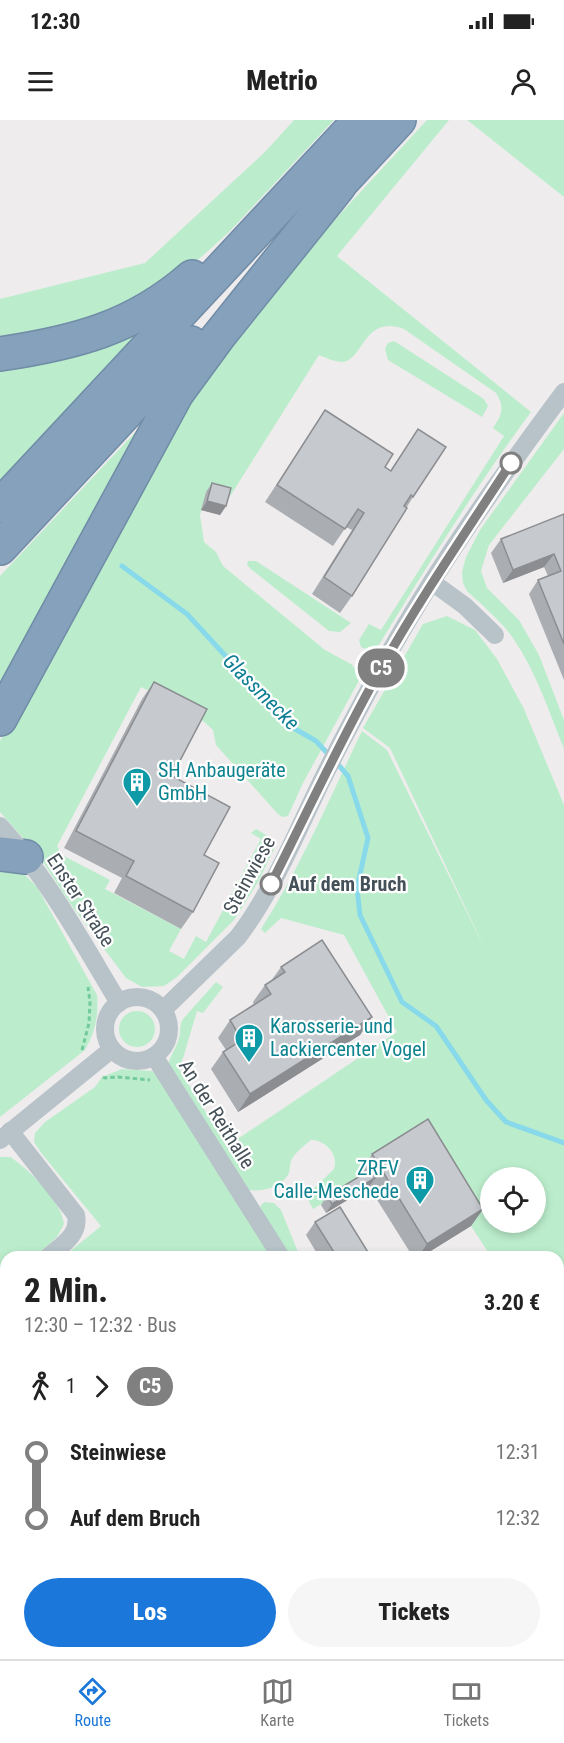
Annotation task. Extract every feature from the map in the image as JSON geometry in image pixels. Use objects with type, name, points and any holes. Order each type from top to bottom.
[{"type":"highway","points":[[1,719],[177,393],[330,174],[360,120]]},
{"type":"highway","points":[[0,354],[76,341],[120,325],[152,308],[399,120]]},
{"type":"highway","points":[[0,506],[330,174]]},
{"type":"highway","points":[[0,548],[330,174]]},
{"type":"street","name":"Steinwiese","points":[[162,1010],[246,927],[276,875],[340,744],[432,582],[511,463],[564,392]]},
{"type":"street","points":[[432,582],[465,606],[495,635]]},
{"type":"street","name":"Enster Straße","points":[[0,826],[13,856],[63,911],[119,1003]]},
{"type":"street","points":[[140,997],[151,1000],[162,1010],[169,1026],[168,1037],[164,1046],[154,1056],[139,1061],[129,1060],[112,1049],[107,1040],[106,1021],[111,1010],[119,1003],[129,998],[140,997]]},
{"type":"street","points":[[55,1251],[72,1237],[77,1225],[76,1215],[5,1136],[112,1049]]},
{"type":"street","name":"An der Reithalle","points":[[154,1056],[277,1251]]},
{"type":"path","points":[[87,981],[90,1002],[89,1023],[81,1049],[93,1064],[105,1078],[169,1080]]},
{"type":"green space","points":[[294,120],[334,120],[228,233],[180,276],[123,312],[63,327],[0,338],[0,299],[145,263],[265,152]]},
{"type":"green space","points":[[427,120],[449,120],[337,256],[531,412],[469,500],[374,653],[361,647],[359,640],[369,624],[381,630],[504,436],[493,428],[501,411],[501,403],[496,393],[404,329],[390,326],[380,328],[372,333],[349,360],[339,362],[319,355],[229,498],[206,493],[200,515],[204,542],[216,552],[223,566],[325,650],[351,664],[362,675],[303,783],[288,816],[282,817],[216,745],[213,730],[194,713],[141,687],[57,846],[62,855],[110,880],[105,889],[181,929],[169,951],[184,959],[196,936],[206,942],[261,839],[251,833],[256,829],[273,839],[275,847],[258,882],[234,920],[177,977],[164,986],[142,987],[126,978],[74,909],[39,856],[0,812],[0,741],[84,588],[218,355],[317,239]]},
{"type":"green space","points":[[467,120],[564,120],[564,197],[471,123]]},
{"type":"green space","points":[[152,324],[0,480],[0,366]]},
{"type":"green space","points":[[394,341],[484,399],[488,406],[482,417],[388,360],[385,349],[388,343]]},
{"type":"green space","points":[[161,405],[0,702],[0,576]]},
{"type":"green space","points":[[564,413],[564,449],[489,545],[481,571],[487,588],[519,620],[539,655],[564,720],[564,749],[529,664],[503,626],[467,591],[463,583],[462,572],[466,557],[480,530]]},
{"type":"green space","points":[[248,561],[256,561],[351,623],[340,632],[329,631],[252,570],[247,565]]},
{"type":"green space","points":[[447,616],[475,630],[497,659],[524,709],[564,805],[564,1251],[487,1251],[471,1226],[360,1171],[364,1179],[313,1209],[306,1196],[334,1169],[335,1159],[326,1145],[311,1140],[295,1155],[288,1175],[280,1183],[265,1190],[248,1190],[167,1067],[178,1042],[183,1019],[216,982],[223,987],[203,1013],[197,1011],[179,1069],[227,1146],[397,1032],[344,935],[281,918],[265,933],[261,929],[302,857],[362,731],[387,750],[486,951],[390,748],[363,728],[423,624]]},
{"type":"green space","points":[[0,862],[16,866],[37,887],[97,995],[97,1010],[96,1024],[85,1050],[0,1117]]},
{"type":"green space","points":[[137,1011],[150,1016],[155,1029],[150,1042],[137,1047],[124,1042],[119,1029],[124,1016]]},
{"type":"green space","points":[[122,1069],[152,1071],[158,1075],[270,1251],[70,1251],[101,1226],[42,1154],[34,1142],[35,1133],[45,1122],[95,1087],[102,1077]]},
{"type":"green space","points":[[0,1157],[10,1157],[43,1186],[62,1215],[64,1224],[57,1237],[42,1251],[0,1251]]},
{"type":"green space","points":[[274,1203],[281,1210],[298,1251],[284,1251],[259,1209],[262,1204]]},
{"type":"building","points":[[325,410],[393,454],[385,467],[391,471],[418,429],[446,447],[413,497],[411,495],[404,506],[407,508],[352,596],[324,577],[364,513],[358,509],[345,529],[277,485]]},
{"type":"building","points":[[212,483],[231,488],[226,506],[207,501]]},
{"type":"building","points":[[564,514],[564,644],[538,580],[561,571],[554,554],[513,570],[501,539]]},
{"type":"building","name":"SH Anbaugeräte GmbH","points":[[154,682],[207,709],[172,776],[230,807],[204,855],[219,863],[193,912],[126,876],[134,861],[76,831]]},
{"type":"building","points":[[322,940],[372,1017],[250,1094],[223,1052],[242,1040],[230,1020],[271,994],[265,985],[285,972],[281,967]]},
{"type":"building","name":"ZRFV Calle-Meschede","points":[[428,1119],[480,1204],[480,1211],[427,1244],[372,1154]]},
{"type":"building","points":[[370,1170],[375,1178],[332,1204],[327,1196]]},
{"type":"building","points":[[340,1207],[367,1251],[333,1251],[315,1222]]},
{"type":"waterway","name":"Glassmecke","points":[[122,566],[187,614],[290,726],[316,741],[329,755]]},
{"type":"waterway","name":"Glassmecke","points":[[336,762],[348,776],[368,838],[357,888],[360,915],[402,1002],[436,1026],[486,1100],[506,1122],[564,1143]]},
{"type":"bus line","name":"C5","points":[[271,884],[326,772],[379,672],[432,582],[511,463]]},
{"type":"place","name":"SH Anbaugeräte GmbH","points":[[137,808]]},
{"type":"place","name":"Auf dem Bruch","points":[[271,884]]},
{"type":"place","name":"Karosserie- und Lackiercenter Vogel","points":[[249,1064]]},
{"type":"place","name":"ZRFV Calle-Meschede","points":[[420,1206]]}]
